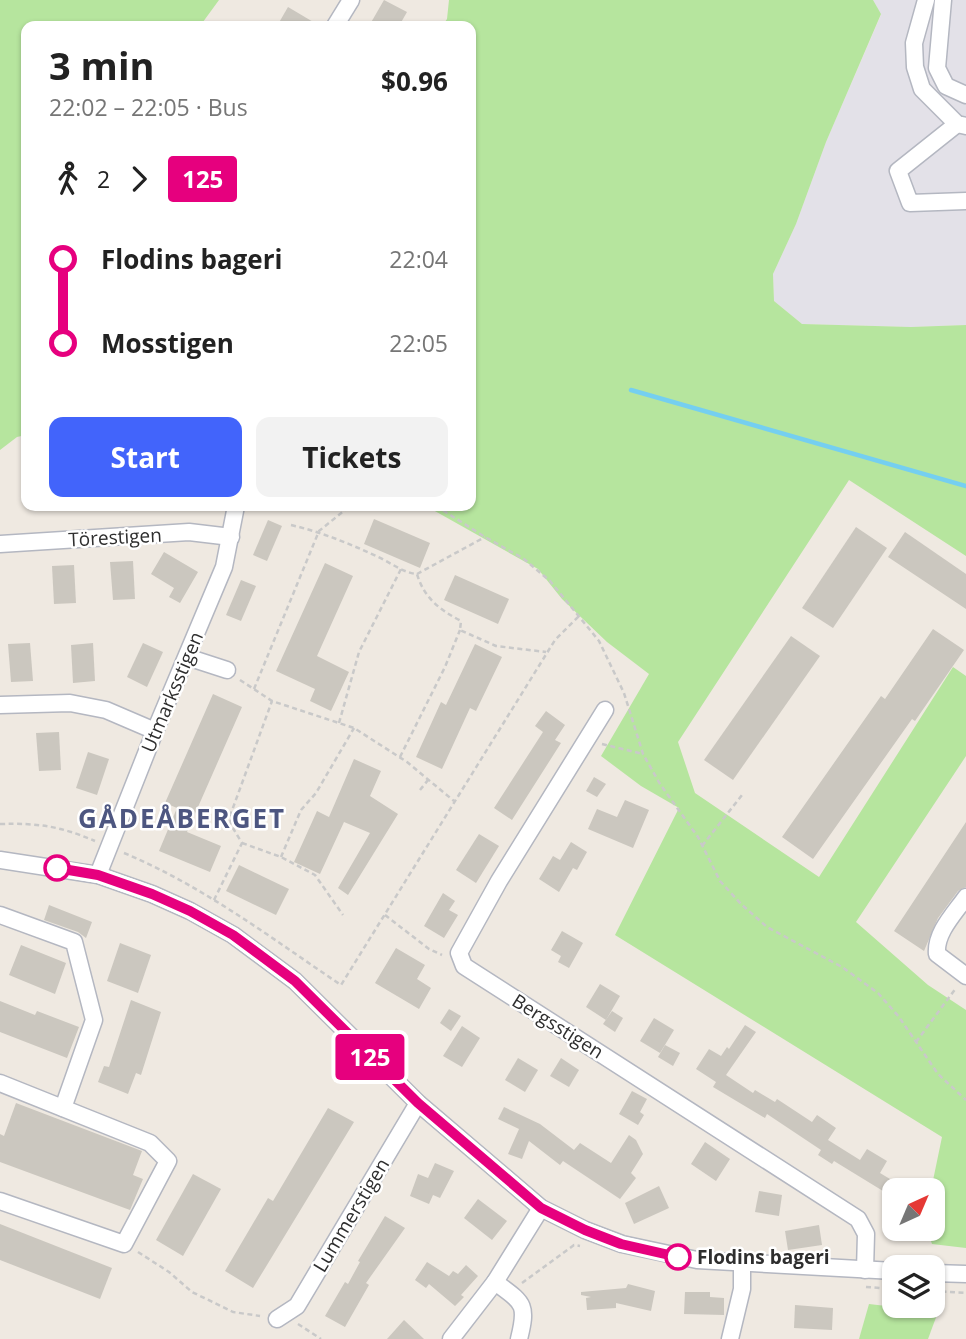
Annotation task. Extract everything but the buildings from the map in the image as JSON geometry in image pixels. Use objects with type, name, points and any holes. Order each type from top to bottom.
[{"type":"street","points":[[338,21],[351,0]]},
{"type":"street","points":[[926,0],[914,43],[915,67],[922,89],[962,125],[898,171],[910,203],[966,201]]},
{"type":"street","points":[[943,0],[937,68],[946,86],[966,94]]},
{"type":"street","name":"Utmarksstigen","points":[[98,875],[224,567],[235,511]]},
{"type":"street","name":"Törestigen","points":[[0,544],[189,532],[231,537]]},
{"type":"street","points":[[187,657],[227,670]]},
{"type":"street","points":[[0,705],[70,703],[106,710],[155,731]]},
{"type":"street","points":[[464,966],[459,953],[499,881],[605,710]]},
{"type":"street","points":[[0,860],[98,875],[190,911],[253,949],[295,981],[418,1103],[541,1208],[585,1230],[621,1244],[697,1260],[882,1271]]},
{"type":"street","points":[[965,976],[937,954],[936,945],[966,897]]},
{"type":"street","points":[[0,915],[74,942],[94,1020],[63,1108]]},
{"type":"street","name":"Bergsstigen","points":[[464,966],[858,1219],[866,1234],[865,1270]]},
{"type":"street","points":[[0,1083],[150,1143],[168,1161],[124,1244],[0,1201]]},
{"type":"street","name":"Lummerstigen","points":[[277,1319],[297,1307],[418,1103]]},
{"type":"street","points":[[451,1339],[495,1282],[541,1208]]},
{"type":"street","points":[[730,1339],[742,1289],[742,1263]]},
{"type":"street","points":[[945,1273],[966,1274]]},
{"type":"street","points":[[495,1282],[522,1305],[525,1317],[519,1339]]},
{"type":"path","points":[[254,689],[319,531],[344,511]]},
{"type":"path","points":[[444,511],[524,559],[550,581],[599,641],[624,693],[643,754],[702,846],[720,881],[767,927],[842,967],[878,993],[938,1073],[966,1101]]},
{"type":"path","points":[[291,525],[319,531],[417,574],[485,537]]},
{"type":"path","points":[[339,723],[359,652],[401,569]]},
{"type":"path","points":[[400,757],[445,667],[461,621],[439,609],[421,586],[417,574]]},
{"type":"path","points":[[0,824],[23,823],[65,828],[153,865],[214,900],[341,985],[555,640],[579,616]]},
{"type":"path","points":[[460,630],[496,646],[547,653]]},
{"type":"path","points":[[227,670],[272,701],[354,728],[400,757],[454,801]]},
{"type":"path","points":[[272,701],[230,816],[231,825],[242,843],[281,857],[315,875],[343,915]]},
{"type":"path","points":[[281,857],[301,810],[323,782],[354,728]]},
{"type":"path","points":[[586,741],[643,754]]},
{"type":"path","points":[[420,790],[428,780]]},
{"type":"path","points":[[702,846],[742,795]]},
{"type":"path","points":[[214,900],[242,843]]},
{"type":"path","points":[[385,915],[429,949],[464,966]]},
{"type":"path","points":[[916,1042],[965,976]]},
{"type":"path","points":[[124,1244],[169,1272],[192,1293],[233,1312],[299,1324],[321,1339]]},
{"type":"path","points":[[509,1293],[574,1245],[588,1247]]},
{"type":"path","points":[[863,1287],[882,1288]]},
{"type":"path","points":[[945,1292],[966,1293]]},
{"type":"shaded area","points":[[873,0],[966,0],[966,325],[911,327],[802,324],[774,301],[773,274],[881,15]]},
{"type":"green space","points":[[0,0],[219,0],[204,21],[21,21],[21,436],[0,450]]},
{"type":"green space","points":[[449,0],[873,0],[881,14],[773,274],[774,301],[802,324],[911,327],[966,325],[966,556],[849,480],[678,742],[695,793],[819,877],[953,667],[966,676],[966,756],[856,922],[928,985],[966,1010],[966,1248],[932,1244],[931,1241],[945,1241],[945,1178],[933,1178],[942,1137],[615,935],[679,808],[641,786],[601,756],[649,674],[607,642],[562,599],[538,569],[435,511],[476,511],[476,21],[446,21]]},
{"type":"green space","points":[[869,1304],[882,1306],[882,1318],[936,1318],[928,1339],[859,1339]]},
{"type":"waterway","points":[[631,390],[966,486]]},
{"type":"bus line","name":"125","points":[[57,868],[98,875],[152,894],[214,923],[295,981],[418,1103],[541,1208],[621,1244],[678,1257]]},
{"type":"place","name":"Flodins bageri","points":[[678,1257]]},
{"type":"district","name":"GÅDEÅBERGET","points":[[182,819]]}]
